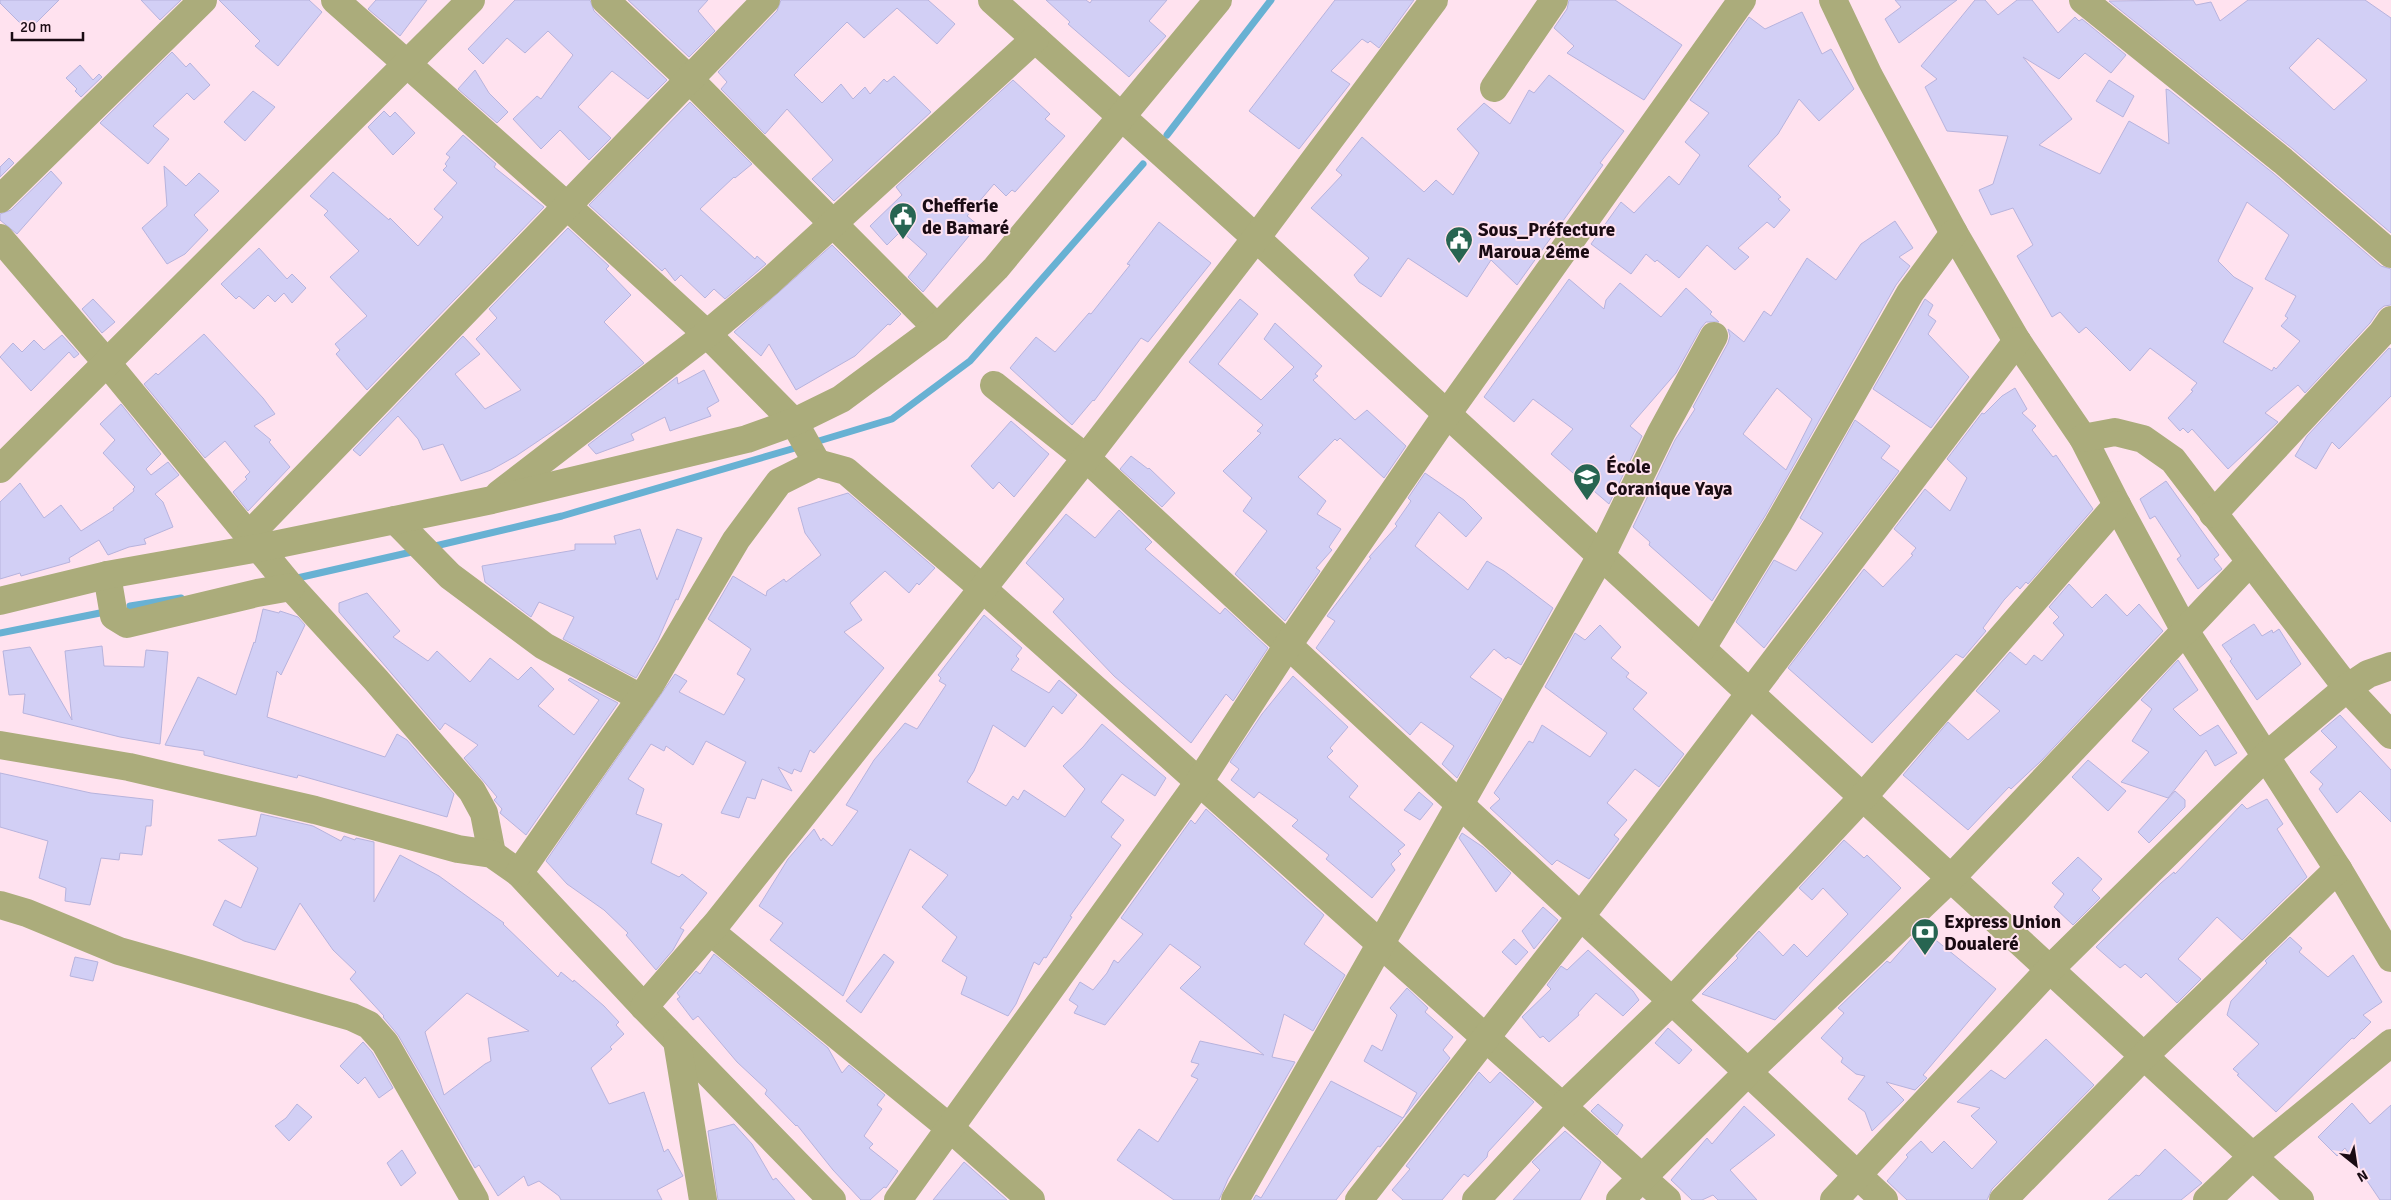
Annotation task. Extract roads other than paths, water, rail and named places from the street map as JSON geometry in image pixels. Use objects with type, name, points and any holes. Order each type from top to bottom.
[{"type":"street","points":[[0,198],[203,0]]},
{"type":"street","points":[[335,0],[567,206],[707,334],[794,422],[816,463]]},
{"type":"street","points":[[0,469],[471,0]]},
{"type":"street","points":[[605,0],[689,79],[937,328]]},
{"type":"street","points":[[254,542],[567,206],[766,0]]},
{"type":"street","points":[[992,0],[1256,238],[2300,1200]]},
{"type":"street","points":[[0,601],[254,542],[395,520],[492,500],[747,440],[794,422],[840,399],[937,328],[996,268],[1218,0]]},
{"type":"street","points":[[644,1007],[710,931],[1086,458],[1256,238],[1434,0]]},
{"type":"street","points":[[1494,88],[1554,0]]},
{"type":"street","points":[[898,1200],[1199,782],[1288,645],[1447,414],[1742,0]]},
{"type":"street","points":[[1834,0],[1869,76],[1954,233],[2017,342],[2082,438],[2184,629],[2338,869],[2391,958]]},
{"type":"street","points":[[2083,0],[2284,161],[2391,254]]},
{"type":"street","points":[[492,500],[707,334],[769,282],[1035,39]]},
{"type":"street","points":[[1702,648],[1778,524],[1910,293],[1954,233]]},
{"type":"street","points":[[0,238],[291,587],[376,680],[472,791],[484,813],[492,854]]},
{"type":"street","points":[[2213,514],[2382,333],[2391,320]]},
{"type":"street","points":[[1235,1200],[1601,556],[1661,433],[1714,336]]},
{"type":"street","points":[[1359,1200],[1486,1040],[2017,342]]},
{"type":"street","points":[[994,386],[1086,458],[1581,916],[1884,1200]]},
{"type":"street","points":[[2082,438],[2115,432],[2143,439],[2173,460],[2347,688],[2391,735]]},
{"type":"street","points":[[518,873],[641,698],[736,540],[779,482],[816,463],[846,471],[982,588],[1667,1200]]},
{"type":"street","points":[[1476,1200],[1563,1106],[1672,1001],[1862,798],[2117,505]]},
{"type":"street","points":[[395,520],[450,576],[544,646],[641,698]]},
{"type":"street","points":[[1620,1200],[1748,1072],[1951,878],[2184,629],[2250,562]]},
{"type":"street","points":[[107,576],[114,616],[127,624],[291,587]]},
{"type":"street","points":[[1834,1200],[2050,969],[2265,757],[2347,688],[2368,674],[2391,666]]},
{"type":"street","points":[[0,745],[129,767],[316,810],[458,849],[492,854],[518,873],[644,1007],[832,1200]]},
{"type":"street","points":[[2003,1200],[2144,1056],[2338,869]]},
{"type":"street","points":[[0,905],[27,913],[119,951],[314,1005],[352,1017],[369,1025],[385,1043],[475,1200]]},
{"type":"street","points":[[710,931],[950,1129],[1031,1200]]},
{"type":"street","points":[[677,1041],[703,1200]]},
{"type":"street","points":[[2208,1200],[2253,1156],[2391,1042]]},
{"type":"waterway","points":[[1167,135],[1271,0]]},
{"type":"waterway","points":[[812,443],[892,419],[970,361],[1143,164]]},
{"type":"waterway","points":[[431,547],[562,516],[802,446]]},
{"type":"waterway","points":[[293,579],[416,551]]},
{"type":"waterway","points":[[130,606],[181,598]]},
{"type":"waterway","points":[[0,633],[100,613]]},
{"type":"place","name":"Chefferie de Bamaré","points":[[903,240]]},
{"type":"place","name":"Sous_Préfecture Maroua 2éme","points":[[1459,264]]},
{"type":"place","name":"École Coranique Yaya","points":[[1587,501]]},
{"type":"place","name":"Express Union Doualeré","points":[[1925,956]]}]
